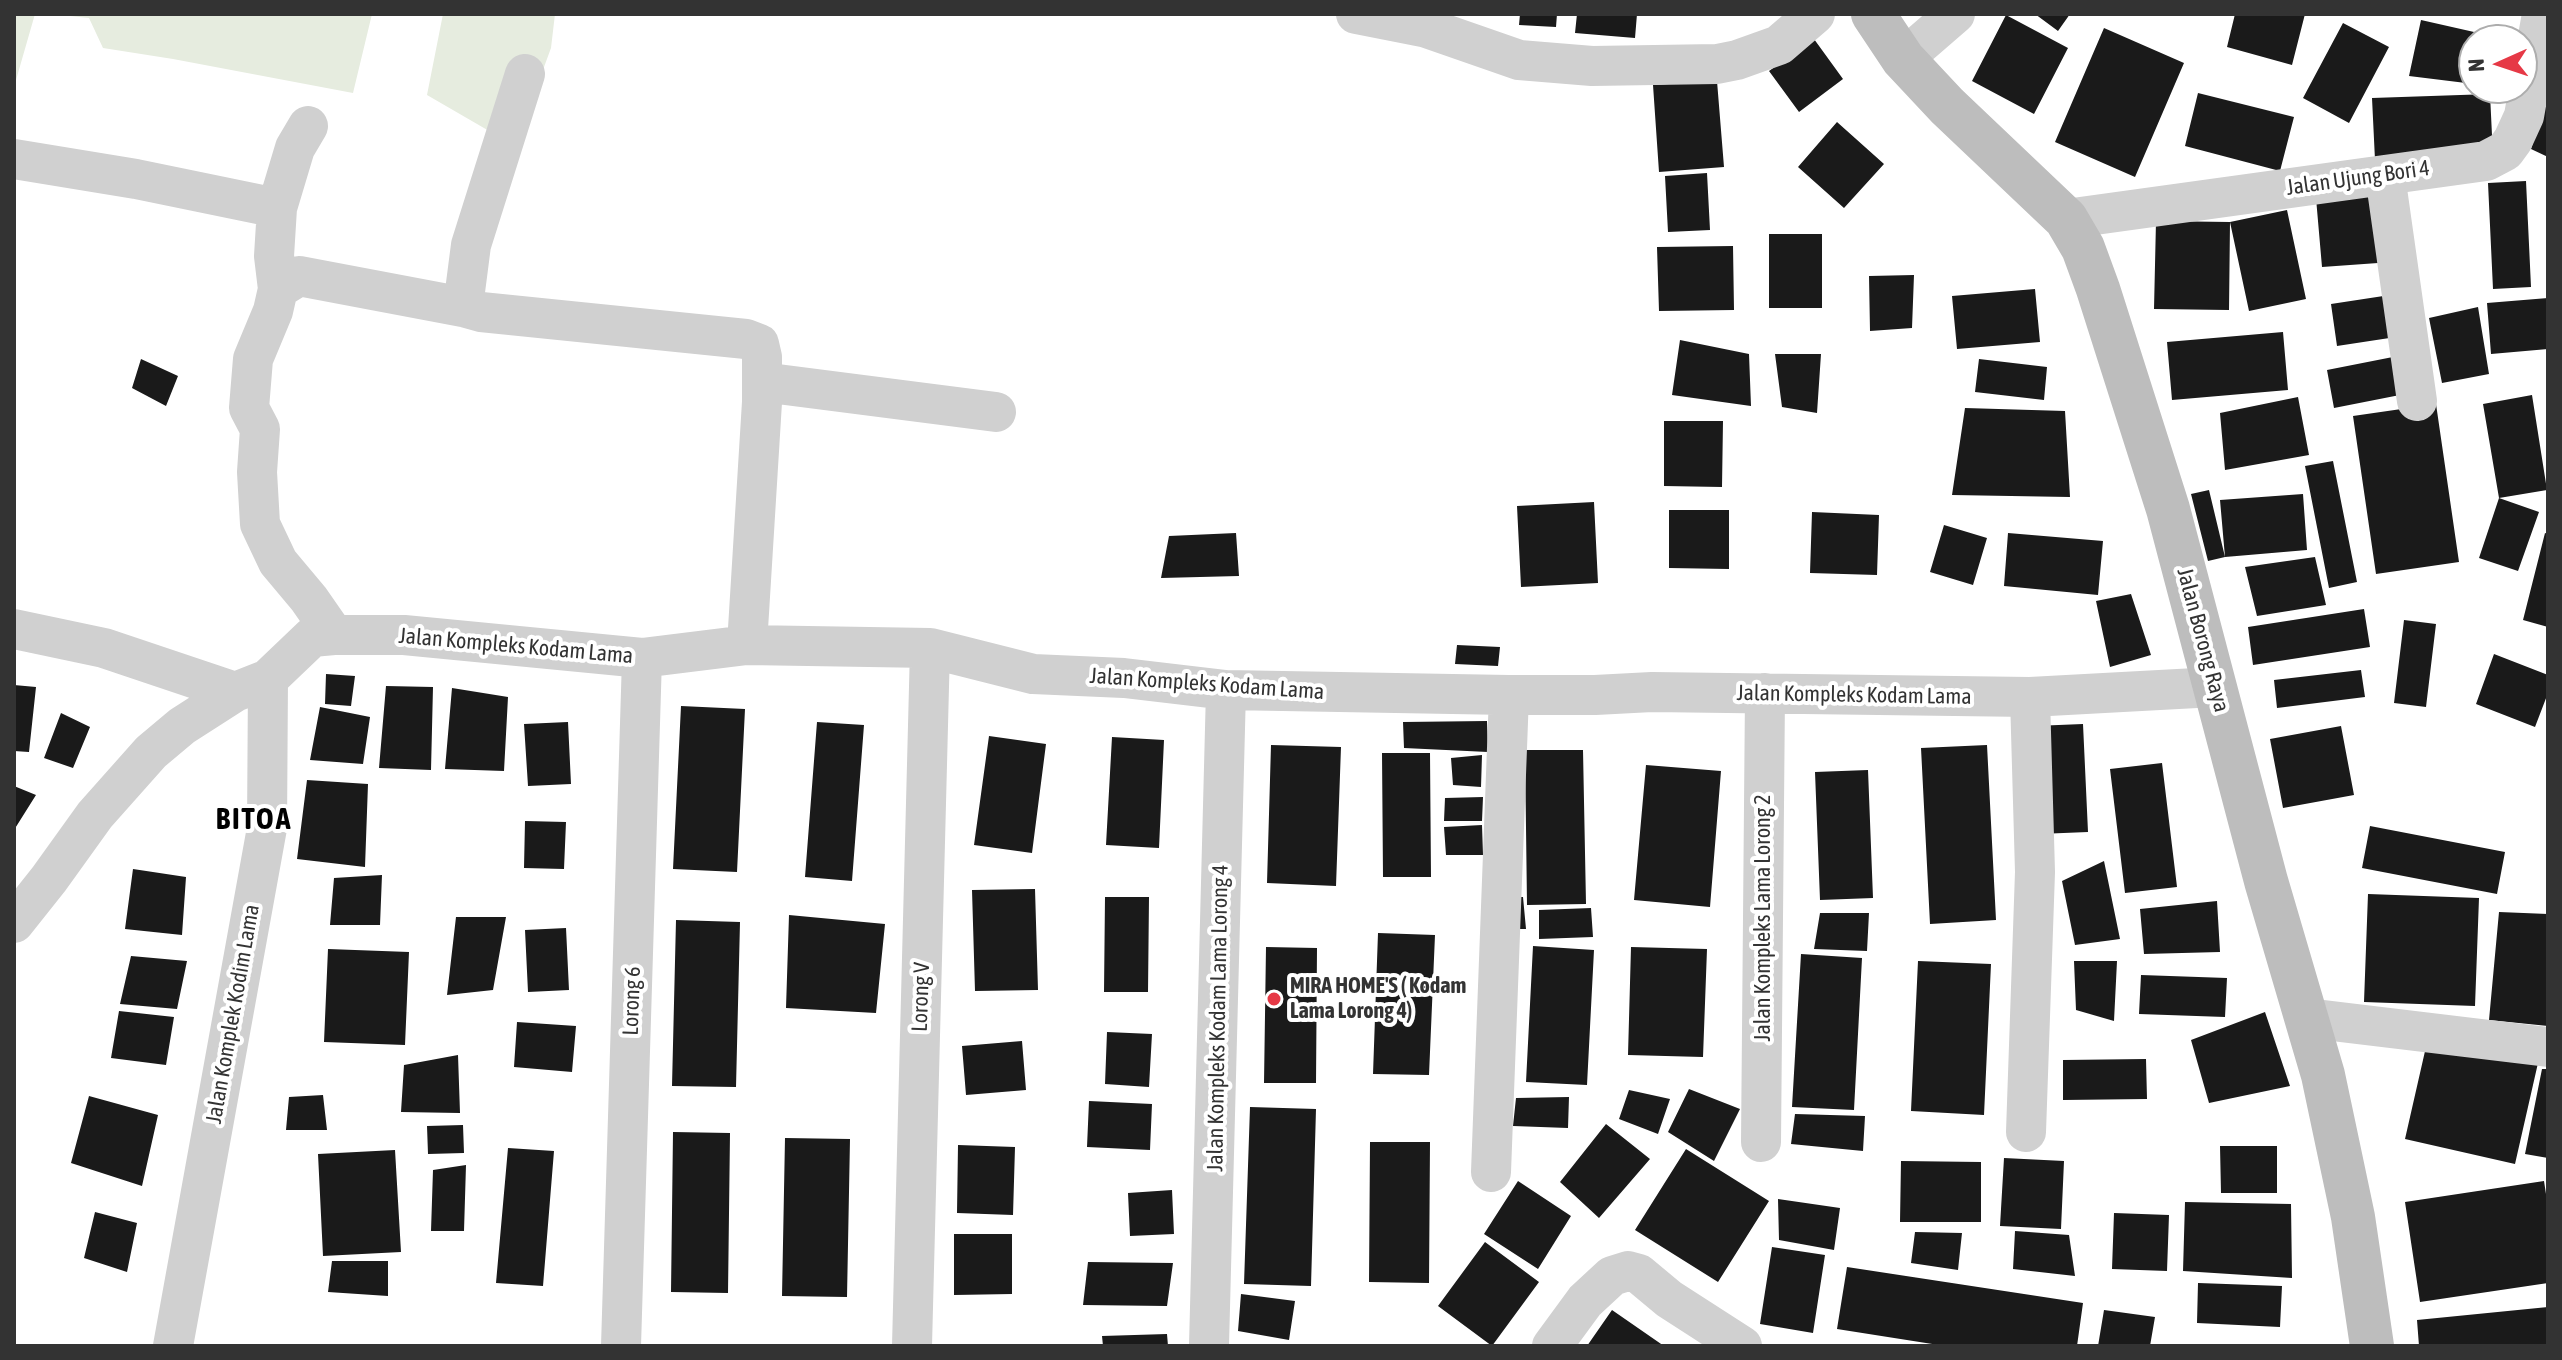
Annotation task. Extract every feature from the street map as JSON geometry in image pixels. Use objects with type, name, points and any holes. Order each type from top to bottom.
[{"type":"main road","name":"Jalan Borong Raya","points":[[1873,14],[1903,59],[1947,106],[2066,219],[2083,248],[2168,509],[2266,881],[2323,1075],[2353,1217],[2372,1346]]},
{"type":"street","points":[[1356,14],[1427,28],[1519,60],[1620,66],[1717,64],[1756,55],[1779,45],[1815,14]]},
{"type":"street","points":[[1903,59],[1955,14]]},
{"type":"street","name":"Jalan Ujung Bori 4","points":[[2066,219],[2486,161],[2505,151],[2524,116],[2542,14]]},
{"type":"street","points":[[463,307],[471,245],[525,74]]},
{"type":"street","points":[[308,126],[295,148],[277,208],[274,256],[278,289],[273,311],[253,359],[249,408],[260,429],[257,472],[260,524],[278,562],[334,635]]},
{"type":"street","points":[[14,159],[136,179],[277,208]]},
{"type":"street","points":[[2385,175],[2417,401]]},
{"type":"street","points":[[278,289],[299,276],[481,312],[746,339],[759,344],[762,382],[747,645]]},
{"type":"street","points":[[762,382],[996,412]]},
{"type":"street","points":[[14,629],[252,685]]},
{"type":"street","name":"Jalan Kompleks Kodam Lama","points":[[14,923],[95,815],[151,752],[182,726],[252,685],[312,637],[404,635],[642,658],[747,645],[930,648],[1033,674],[1124,678],[1226,690],[1509,695],[1652,692],[2030,697],[2215,687]]},
{"type":"street","name":"Lorong V","points":[[912,1346],[930,648]]},
{"type":"street","name":"Lorong 6","points":[[627,1345],[642,658]]},
{"type":"street","name":"Jalan Komplek Kodim Lama","points":[[173,1346],[267,828],[252,685]]},
{"type":"street","name":"Jalan Kompleks Kodam Lama Lorong 4","points":[[1209,1346],[1226,690]]},
{"type":"street","name":"Jalan Kompleks Lama Lorong 2","points":[[1761,1142],[1765,693]]},
{"type":"street","points":[[1491,1172],[1509,695]]},
{"type":"street","points":[[2026,1132],[2035,872],[2030,697]]},
{"type":"street","points":[[2307,1018],[2548,1047]]},
{"type":"street","points":[[1552,1346],[1585,1301],[1612,1276],[1628,1271],[1639,1274],[1669,1299],[1742,1346]]},
{"type":"shaded area","points":[[14,14],[35,14],[14,87]]},
{"type":"shaded area","points":[[51,14],[372,14],[353,93],[103,48],[89,18]]},
{"type":"shaded area","points":[[443,14],[555,14],[551,48],[515,146],[427,95]]},
{"type":"building","points":[[1520,14],[1557,14],[1556,27],[1519,25]]},
{"type":"building","points":[[1577,14],[1637,14],[1635,38],[1575,33]]},
{"type":"building","points":[[2035,14],[2070,14],[2058,31]]},
{"type":"building","points":[[2235,14],[2305,14],[2292,65],[2227,47]]},
{"type":"building","points":[[2006,15],[2068,48],[2034,114],[1972,81]]},
{"type":"building","points":[[2421,20],[2458,28],[2458,82],[2409,76]]},
{"type":"building","points":[[2343,23],[2389,47],[2349,123],[2303,98]]},
{"type":"building","points":[[2104,28],[2184,63],[2135,177],[2055,142]]},
{"type":"building","points":[[1814,39],[1843,79],[1799,112],[1769,71]]},
{"type":"building","points":[[1717,81],[1724,167],[1659,172],[1653,85]]},
{"type":"building","points":[[2198,93],[2294,117],[2280,171],[2185,146]]},
{"type":"building","points":[[2458,95],[2458,104],[2490,104],[2493,156],[2375,160],[2372,98]]},
{"type":"building","points":[[2548,98],[2548,157],[2531,149]]},
{"type":"building","points":[[1837,122],[1884,164],[1844,208],[1798,167]]},
{"type":"building","points":[[1707,173],[1710,230],[1668,232],[1665,176]]},
{"type":"building","points":[[2526,181],[2531,287],[2493,289],[2488,183]]},
{"type":"building","points":[[2372,194],[2378,263],[2322,267],[2316,198]]},
{"type":"building","points":[[2287,210],[2306,299],[2249,311],[2230,222]]},
{"type":"building","points":[[2156,221],[2230,222],[2229,310],[2154,309]]},
{"type":"building","points":[[1769,234],[1822,234],[1822,308],[1769,308]]},
{"type":"building","points":[[1733,246],[1734,310],[1659,311],[1657,247]]},
{"type":"building","points":[[1914,275],[1912,328],[1870,331],[1869,276]]},
{"type":"building","points":[[2035,289],[2040,342],[1957,349],[1952,296]]},
{"type":"building","points":[[2390,295],[2396,337],[2337,346],[2331,304]]},
{"type":"building","points":[[2548,298],[2548,349],[2491,354],[2487,303]]},
{"type":"building","points":[[2478,307],[2489,374],[2442,383],[2429,318]]},
{"type":"building","points":[[2283,332],[2288,390],[2172,400],[2167,342]]},
{"type":"building","points":[[1680,340],[1749,354],[1751,406],[1672,395]]},
{"type":"building","points":[[1775,354],[1821,354],[1817,413],[1782,407]]},
{"type":"building","points":[[2403,355],[2410,393],[2334,408],[2327,370]]},
{"type":"building","points":[[141,359],[178,376],[166,406],[132,388]]},
{"type":"building","points":[[1979,359],[2047,367],[2044,400],[1975,392]]},
{"type":"building","points":[[2532,395],[2547,490],[2499,498],[2483,404]]},
{"type":"building","points":[[2298,397],[2309,455],[2225,470],[2220,413]]},
{"type":"building","points":[[2436,404],[2459,562],[2376,574],[2353,416]]},
{"type":"building","points":[[1965,408],[2065,411],[2070,497],[1952,495]]},
{"type":"building","points":[[1664,421],[1723,421],[1722,487],[1664,486]]},
{"type":"building","points":[[2333,461],[2357,582],[2329,588],[2305,466]]},
{"type":"building","points":[[2209,490],[2225,557],[2208,561],[2191,494]]},
{"type":"building","points":[[2303,494],[2307,550],[2225,557],[2220,500]]},
{"type":"building","points":[[2499,498],[2539,512],[2518,571],[2479,558]]},
{"type":"building","points":[[1594,502],[1598,583],[1521,587],[1517,506]]},
{"type":"building","points":[[1669,510],[1729,510],[1729,569],[1669,568]]},
{"type":"building","points":[[1812,512],[1879,515],[1877,575],[1810,573]]},
{"type":"building","points":[[1944,525],[1987,538],[1973,585],[1930,572]]},
{"type":"building","points":[[1236,533],[1239,576],[1161,578],[1169,536]]},
{"type":"building","points":[[2008,533],[2103,541],[2098,595],[2004,586]]},
{"type":"building","points":[[2545,533],[2548,534],[2548,627],[2523,620]]},
{"type":"building","points":[[2315,557],[2326,605],[2257,616],[2245,567]]},
{"type":"building","points":[[2131,594],[2151,655],[2110,667],[2096,601]]},
{"type":"building","points":[[2364,609],[2370,647],[2253,665],[2248,627]]},
{"type":"building","points":[[2404,620],[2436,624],[2426,707],[2394,703]]},
{"type":"building","points":[[1457,645],[1500,647],[1498,666],[1455,664]]},
{"type":"building","points":[[2494,654],[2548,675],[2548,693],[2535,727],[2476,704]]},
{"type":"building","points":[[2361,670],[2365,697],[2277,708],[2274,680]]},
{"type":"building","points":[[326,674],[355,676],[351,706],[325,704]]},
{"type":"building","points":[[14,685],[36,687],[29,752],[14,751]]},
{"type":"building","points":[[386,686],[433,687],[431,770],[379,768]]},
{"type":"building","points":[[452,688],[508,697],[504,771],[445,769]]},
{"type":"building","points":[[681,706],[745,709],[737,872],[673,869]]},
{"type":"building","points":[[320,707],[370,717],[363,764],[310,760]]},
{"type":"building","points":[[61,713],[90,727],[73,768],[44,758]]},
{"type":"building","points":[[1487,721],[1488,752],[1404,748],[1403,722]]},
{"type":"building","points":[[568,722],[571,784],[528,786],[524,724]]},
{"type":"building","points":[[817,722],[864,725],[852,881],[805,877]]},
{"type":"building","points":[[2083,724],[2088,832],[2039,834],[2034,726]]},
{"type":"building","points":[[2341,726],[2354,795],[2283,808],[2270,739]]},
{"type":"building","points":[[989,736],[1046,744],[1032,853],[974,845]]},
{"type":"building","points":[[1112,737],[1164,740],[1159,848],[1106,845]]},
{"type":"building","points":[[1271,745],[1341,747],[1336,886],[1267,883]]},
{"type":"building","points":[[1987,745],[1996,920],[1930,924],[1921,748]]},
{"type":"building","points":[[1525,750],[1583,750],[1586,904],[1527,905]]},
{"type":"building","points":[[1382,753],[1430,753],[1431,877],[1383,877]]},
{"type":"building","points":[[1482,755],[1481,787],[1453,785],[1451,758]]},
{"type":"building","points":[[2162,763],[2177,887],[2125,893],[2110,769]]},
{"type":"building","points":[[1646,765],[1721,771],[1710,907],[1634,900]]},
{"type":"building","points":[[1868,770],[1873,898],[1820,900],[1815,772]]},
{"type":"building","points":[[307,780],[368,784],[365,867],[297,859]]},
{"type":"building","points":[[14,786],[36,795],[14,830]]},
{"type":"building","points":[[1483,797],[1482,821],[1444,821],[1445,798]]},
{"type":"building","points":[[525,821],[566,822],[564,869],[524,868]]},
{"type":"building","points":[[1482,825],[1483,855],[1446,855],[1444,827]]},
{"type":"building","points":[[2370,826],[2505,852],[2497,894],[2362,868]]},
{"type":"building","points":[[2104,861],[2120,939],[2075,945],[2062,881]]},
{"type":"building","points":[[133,869],[186,877],[182,935],[125,929]]},
{"type":"building","points":[[382,875],[380,925],[330,925],[334,878]]},
{"type":"building","points":[[1035,889],[1038,990],[975,991],[972,890]]},
{"type":"building","points":[[2368,894],[2479,898],[2475,1006],[2364,1002]]},
{"type":"building","points":[[1105,897],[1149,897],[1148,992],[1104,992]]},
{"type":"building","points":[[1510,897],[1523,897],[1526,929],[1509,929]]},
{"type":"building","points":[[2217,901],[2220,952],[2144,954],[2140,909]]},
{"type":"building","points":[[1591,908],[1593,937],[1539,939],[1539,910]]},
{"type":"building","points":[[2499,912],[2548,914],[2548,1026],[2489,1020]]},
{"type":"building","points":[[1820,913],[1869,913],[1867,951],[1814,949]]},
{"type":"building","points":[[789,915],[885,924],[876,1013],[786,1008]]},
{"type":"building","points":[[456,917],[506,917],[493,990],[447,995]]},
{"type":"building","points":[[676,920],[740,922],[736,1087],[672,1086]]},
{"type":"building","points":[[566,928],[569,990],[528,992],[525,930]]},
{"type":"building","points":[[1378,933],[1435,935],[1429,1075],[1373,1074]]},
{"type":"building","points":[[1533,946],[1594,950],[1587,1085],[1526,1082]]},
{"type":"building","points":[[1266,947],[1317,948],[1316,1083],[1264,1083]]},
{"type":"building","points":[[1631,947],[1707,949],[1703,1057],[1628,1055]]},
{"type":"building","points":[[328,949],[409,952],[405,1045],[324,1042]]},
{"type":"building","points":[[1801,954],[1862,958],[1854,1110],[1792,1107]]},
{"type":"building","points":[[131,956],[187,961],[177,1009],[120,1004]]},
{"type":"building","points":[[1918,961],[1991,964],[1984,1115],[1911,1111]]},
{"type":"building","points":[[2074,961],[2117,961],[2114,1021],[2076,1010]]},
{"type":"building","points":[[2141,975],[2227,978],[2225,1017],[2139,1014]]},
{"type":"building","points":[[119,1011],[174,1017],[166,1065],[111,1058]]},
{"type":"building","points":[[2265,1012],[2290,1086],[2209,1103],[2191,1040]]},
{"type":"building","points":[[517,1022],[576,1026],[572,1072],[514,1067]]},
{"type":"building","points":[[1107,1032],[1152,1034],[1149,1087],[1105,1084]]},
{"type":"building","points":[[2428,1038],[2538,1063],[2515,1164],[2405,1139]]},
{"type":"building","points":[[1022,1041],[1026,1090],[966,1095],[962,1046]]},
{"type":"building","points":[[458,1055],[460,1113],[401,1112],[404,1065]]},
{"type":"building","points":[[2146,1059],[2147,1099],[2063,1100],[2063,1060]]},
{"type":"building","points":[[2542,1069],[2548,1069],[2548,1158],[2525,1154]]},
{"type":"building","points":[[1689,1089],[1740,1109],[1714,1161],[1668,1132]]},
{"type":"building","points":[[1629,1090],[1670,1099],[1658,1134],[1619,1119]]},
{"type":"building","points":[[323,1095],[327,1130],[286,1130],[289,1097]]},
{"type":"building","points":[[89,1096],[158,1115],[142,1186],[71,1163]]},
{"type":"building","points":[[1569,1097],[1568,1128],[1513,1126],[1516,1098]]},
{"type":"building","points":[[1089,1101],[1152,1104],[1150,1150],[1087,1147]]},
{"type":"building","points":[[1250,1107],[1316,1109],[1311,1286],[1244,1284]]},
{"type":"building","points":[[1795,1114],[1865,1116],[1863,1151],[1791,1144]]},
{"type":"building","points":[[1606,1124],[1650,1159],[1599,1218],[1560,1182]]},
{"type":"building","points":[[463,1125],[464,1153],[428,1154],[427,1126]]},
{"type":"building","points":[[673,1132],[730,1133],[728,1293],[671,1292]]},
{"type":"building","points":[[785,1138],[850,1139],[847,1297],[782,1296]]},
{"type":"building","points":[[1370,1142],[1430,1142],[1429,1283],[1369,1282]]},
{"type":"building","points":[[958,1145],[1015,1147],[1013,1215],[957,1213]]},
{"type":"building","points":[[2220,1146],[2277,1146],[2277,1193],[2221,1193]]},
{"type":"building","points":[[508,1148],[554,1151],[543,1286],[496,1283]]},
{"type":"building","points":[[1686,1149],[1769,1201],[1718,1282],[1635,1230]]},
{"type":"building","points":[[395,1150],[401,1252],[323,1256],[318,1154]]},
{"type":"building","points":[[2004,1158],[2064,1161],[2061,1229],[2000,1226]]},
{"type":"building","points":[[1901,1161],[1981,1162],[1981,1222],[1900,1222]]},
{"type":"building","points":[[466,1165],[464,1231],[431,1231],[433,1170]]},
{"type":"building","points":[[1518,1181],[1571,1216],[1538,1269],[1484,1234]]},
{"type":"building","points":[[2544,1181],[2548,1207],[2548,1283],[2420,1302],[2405,1202]]},
{"type":"building","points":[[1172,1190],[1174,1234],[1130,1236],[1128,1193]]},
{"type":"building","points":[[1778,1199],[1840,1208],[1834,1250],[1779,1240]]},
{"type":"building","points":[[2185,1202],[2291,1204],[2292,1278],[2183,1271]]},
{"type":"building","points":[[95,1212],[137,1223],[127,1272],[84,1258]]},
{"type":"building","points":[[2114,1213],[2169,1215],[2167,1271],[2112,1269]]},
{"type":"building","points":[[2015,1231],[2069,1235],[2075,1276],[2013,1269]]},
{"type":"building","points":[[1915,1232],[1962,1233],[1958,1270],[1911,1263]]},
{"type":"building","points":[[954,1234],[1012,1234],[1012,1294],[954,1295]]},
{"type":"building","points":[[1485,1242],[1539,1282],[1492,1346],[1438,1306]]},
{"type":"building","points":[[1772,1247],[1825,1255],[1813,1333],[1760,1324]]},
{"type":"building","points":[[332,1261],[388,1261],[388,1296],[328,1292]]},
{"type":"building","points":[[1088,1262],[1173,1263],[1167,1306],[1083,1305]]},
{"type":"building","points":[[1847,1267],[2083,1303],[2077,1346],[1945,1346],[1837,1329]]},
{"type":"building","points":[[2198,1283],[2282,1286],[2280,1327],[2197,1323]]},
{"type":"building","points":[[1241,1294],[1295,1301],[1289,1340],[1238,1331]]},
{"type":"building","points":[[2548,1307],[2548,1346],[2419,1346],[2417,1320]]},
{"type":"building","points":[[1612,1310],[1664,1346],[1587,1346]]},
{"type":"building","points":[[2104,1310],[2155,1317],[2150,1346],[2098,1346]]},
{"type":"building","points":[[1167,1334],[1168,1346],[1103,1346],[1102,1336]]},
{"type":"place","name":"MIRA HOME'S ( Kodam Lama Lorong 4)","points":[[1274,999]]},
{"type":"district","name":"BITOA","points":[[254,820]]}]
